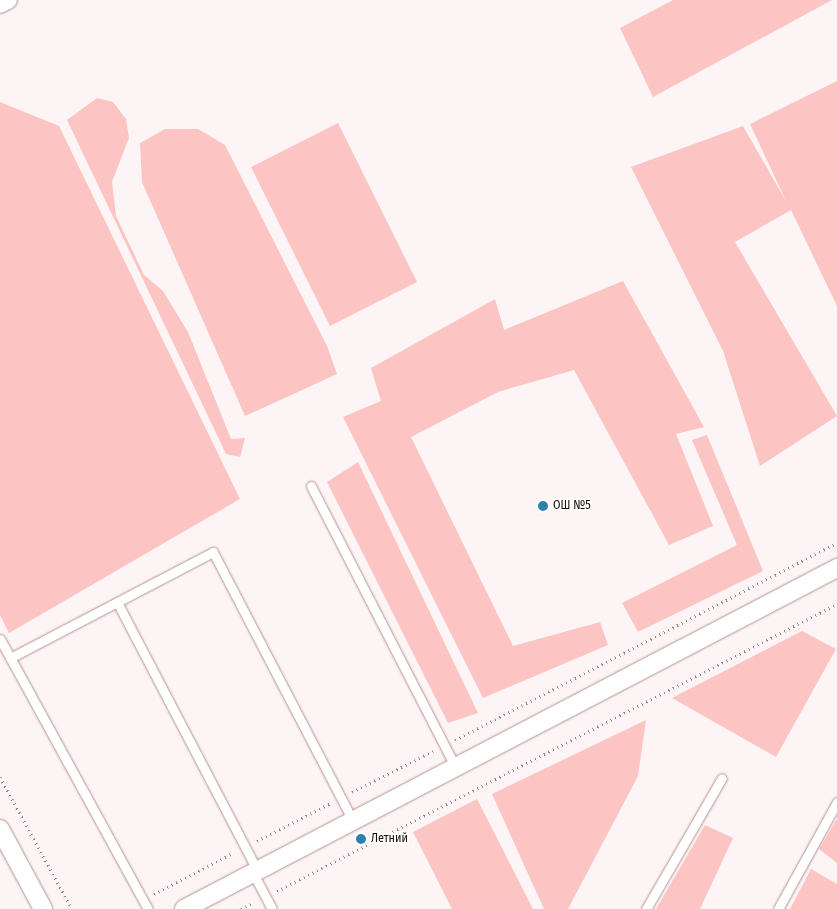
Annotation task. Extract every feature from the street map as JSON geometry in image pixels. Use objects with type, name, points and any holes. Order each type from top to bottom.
[{"type":"street","points":[[0,4],[8,0]]},
{"type":"street","points":[[184,909],[256,873],[352,819],[837,568]]},
{"type":"street","points":[[0,829],[43,909]]},
{"type":"lane","points":[[312,486],[455,766]]},
{"type":"lane","points":[[10,658],[213,552],[352,819]]},
{"type":"lane","points":[[117,602],[245,847],[272,909]]},
{"type":"lane","points":[[0,639],[148,909]]},
{"type":"lane","points":[[646,909],[722,778]]},
{"type":"lane","points":[[778,909],[837,802]]},
{"type":"path","points":[[142,900],[837,544]]},
{"type":"path","points":[[241,909],[837,604]]},
{"type":"path","points":[[0,777],[72,909]]},
{"type":"shaded area","points":[[673,0],[832,0],[653,97],[620,28]]},
{"type":"shaded area","points":[[837,81],[837,306],[791,210],[735,242],[837,416],[760,466],[723,351],[631,167],[743,126],[786,201],[750,124]]},
{"type":"shaded area","points":[[97,98],[113,102],[126,119],[129,138],[112,182],[116,216],[144,275],[163,291],[188,332],[231,439],[245,438],[240,457],[226,454],[67,120]]},
{"type":"shaded area","points":[[0,102],[59,126],[240,499],[9,633],[0,615]]},
{"type":"shaded area","points":[[338,123],[417,282],[330,326],[251,167]]},
{"type":"shaded area","points":[[165,129],[198,129],[225,145],[327,346],[337,374],[245,416],[142,182],[140,143]]},
{"type":"shaded area","points":[[623,281],[704,427],[676,434],[713,526],[669,545],[574,370],[498,392],[411,437],[513,646],[600,622],[608,645],[483,698],[343,417],[381,401],[371,368],[495,299],[504,330]]},
{"type":"shaded area","points":[[707,435],[763,571],[638,632],[622,603],[737,545],[692,440]]},
{"type":"shaded area","points":[[358,462],[478,713],[448,723],[327,482]]},
{"type":"shaded area","points":[[802,631],[836,649],[776,757],[672,698]]},
{"type":"shaded area","points":[[646,720],[638,776],[568,909],[544,909],[492,794]]},
{"type":"shaded area","points":[[477,799],[533,909],[452,909],[413,832]]},
{"type":"shaded area","points":[[837,819],[837,863],[819,849]]},
{"type":"shaded area","points":[[705,825],[733,838],[700,909],[656,909]]},
{"type":"shaded area","points":[[811,869],[837,884],[837,909],[790,909]]},
{"type":"place","name":"ОШ №5","points":[[543,506]]},
{"type":"place","name":"Летний","points":[[361,839]]}]
